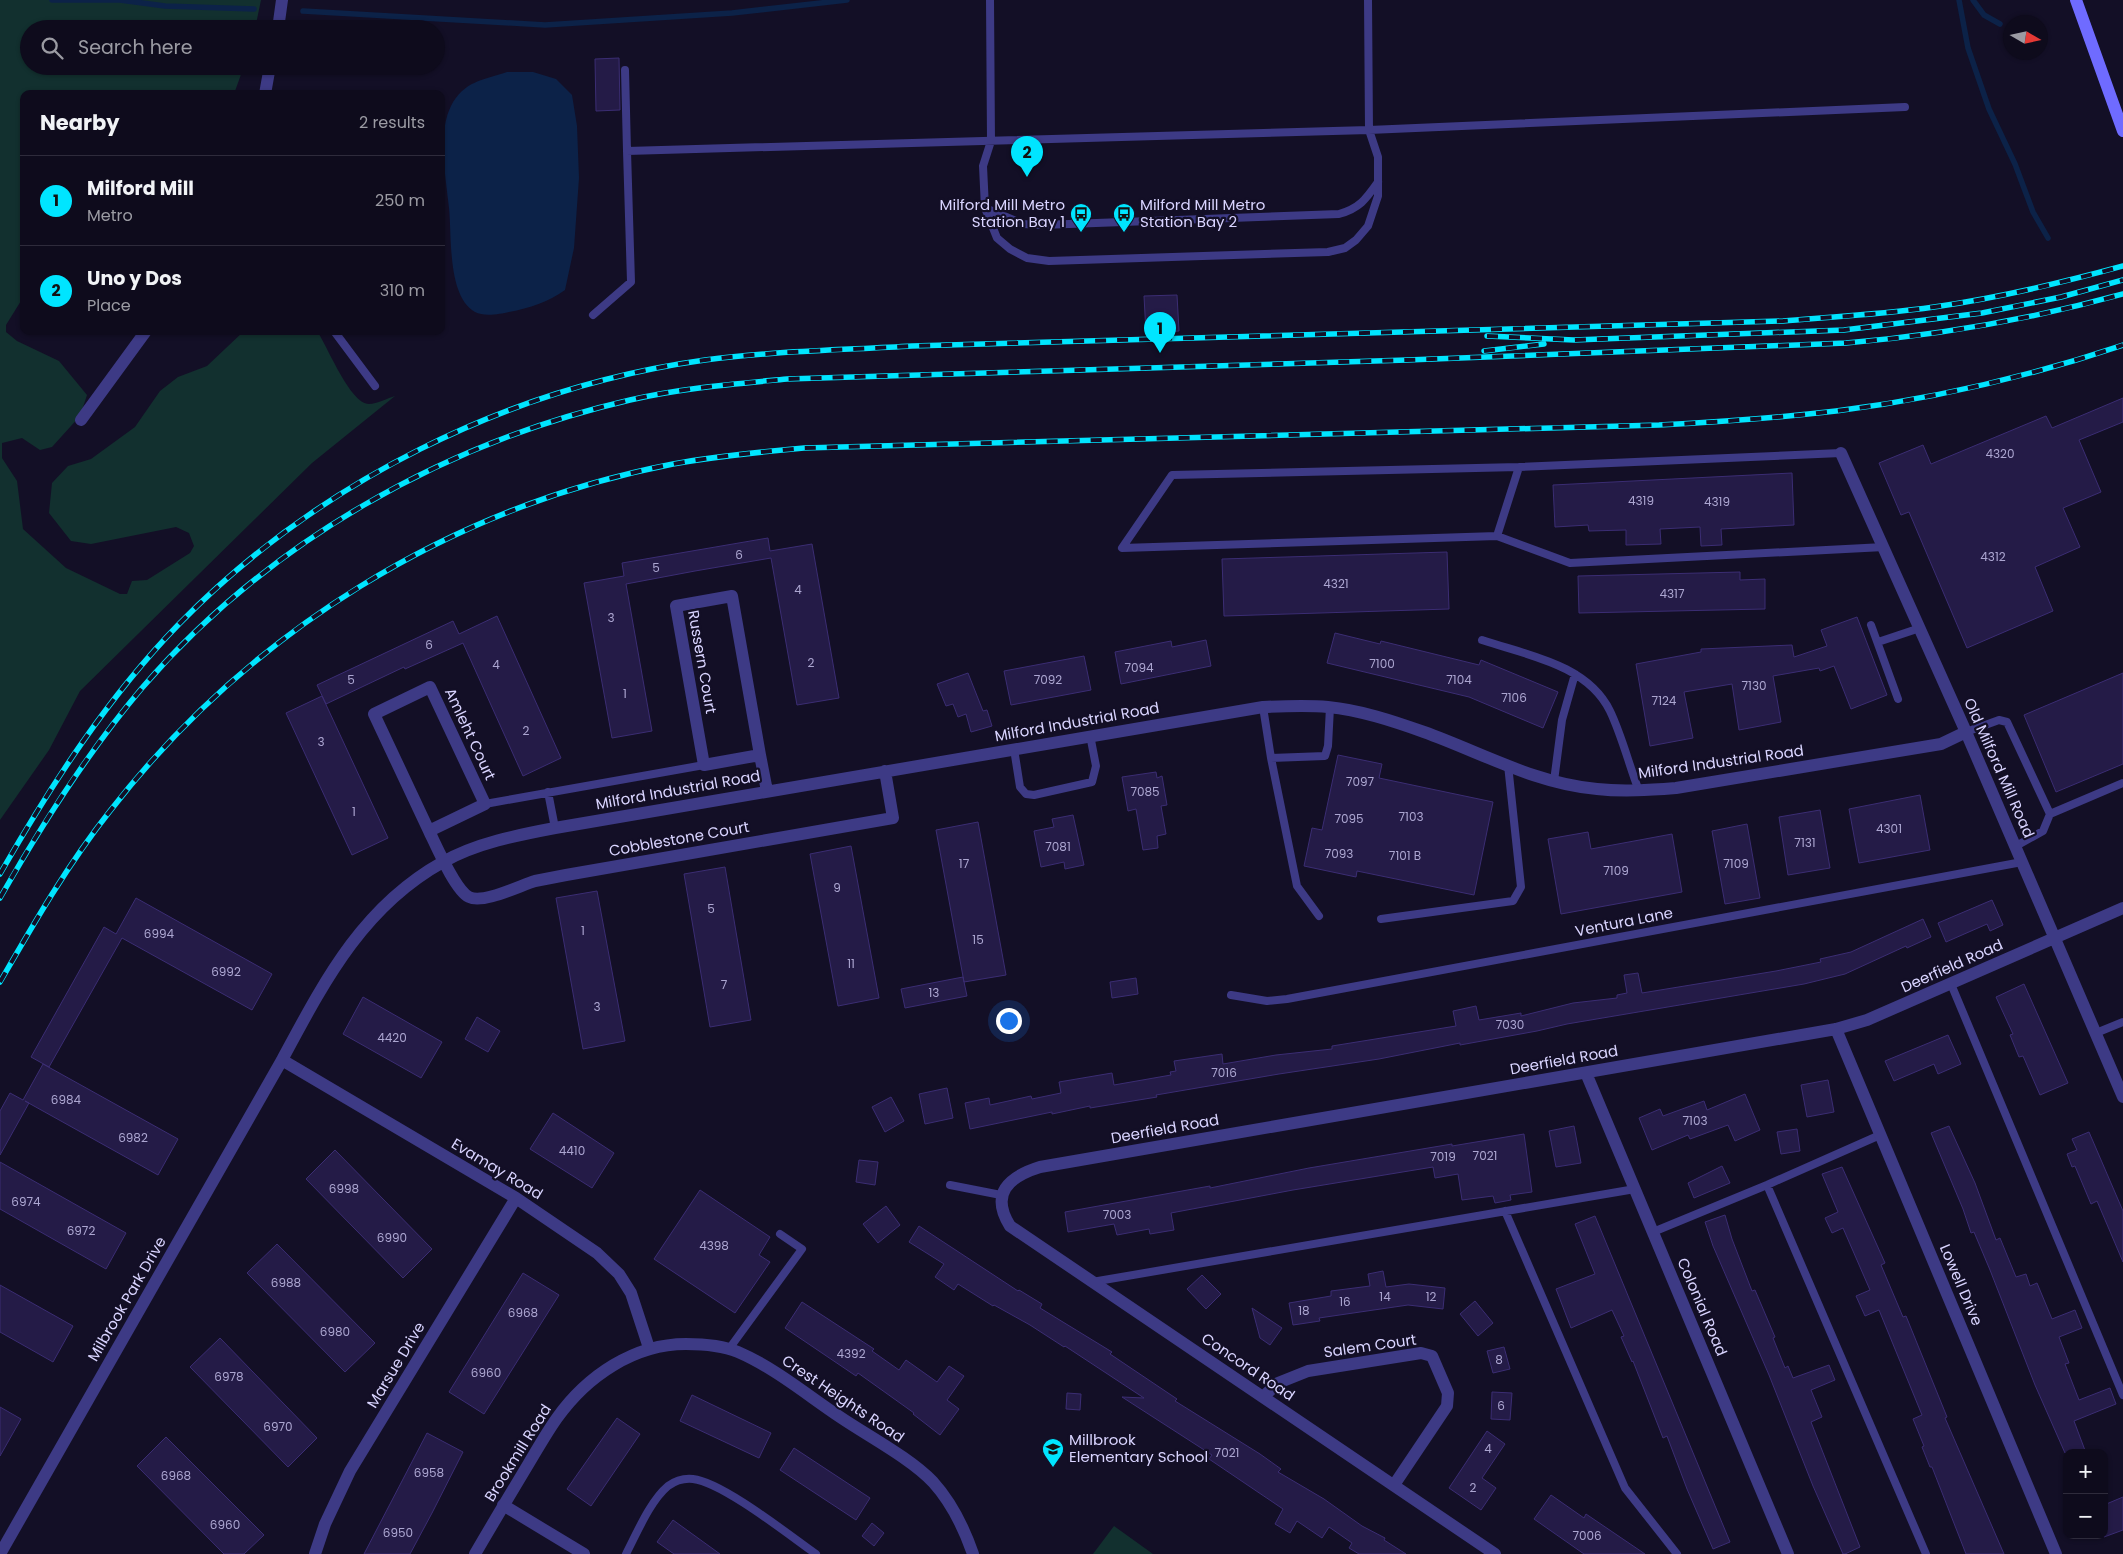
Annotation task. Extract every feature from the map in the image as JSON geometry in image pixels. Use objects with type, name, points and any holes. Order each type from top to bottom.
[{"type":"main road","points":[[2076,0],[2123,131]]},
{"type":"street","points":[[279,20],[282,0]]},
{"type":"street","points":[[266,90],[268,75]]},
{"type":"street","points":[[81,420],[143,335]]},
{"type":"street","name":"Old Milford Mill Road","points":[[1841,453],[2016,846],[2123,1097]]},
{"type":"street","name":"Russern Court","points":[[704,765],[676,606],[732,596],[767,791]]},
{"type":"street","name":"Amleht Court","points":[[429,831],[485,804],[430,687],[374,714],[429,831],[444,862]]},
{"type":"street","name":"Milford Industrial Road","points":[[282,1060],[324,983],[344,952],[368,921],[414,881],[444,862],[478,848],[520,835],[555,828],[1263,707],[1330,707],[1375,716],[1424,732],[1554,781],[1596,789],[1639,791],[1676,788],[1941,744],[1966,732]]},
{"type":"street","points":[[704,765],[760,755]]},
{"type":"street","name":"Cobblestone Court","points":[[444,862],[466,896],[474,899],[536,881],[566,875],[893,818],[885,771]]},
{"type":"street","name":"Deerfield Road","points":[[1001,1195],[1011,1180],[1026,1171],[1040,1167],[1836,1029],[1867,1020],[2123,908]]},
{"type":"street","name":"Lowell Drive","points":[[1836,1029],[2056,1554]]},
{"type":"street","name":"Evamay Road","points":[[282,1060],[516,1198],[597,1253],[619,1274],[631,1293],[640,1314],[649,1348]]},
{"type":"street","name":"Milbrook Park Drive","points":[[0,1554],[282,1060]]},
{"type":"street","name":"Colonial Road","points":[[1586,1073],[1788,1554]]},
{"type":"street","name":"Concord Road","points":[[1001,1195],[1002,1214],[1010,1226],[1495,1554]]},
{"type":"street","name":"Marsue Drive","points":[[315,1554],[325,1524],[350,1472],[516,1198]]},
{"type":"street","name":"Crest Heights Road","points":[[649,1348],[679,1344],[711,1344],[764,1366],[906,1461],[932,1481],[949,1503],[966,1533],[973,1554]]},
{"type":"street","name":"Brookmill Road","points":[[475,1554],[557,1417],[578,1393],[599,1375],[620,1361],[649,1348]]},
{"type":"street","name":"Salem Court","points":[[1263,1397],[1278,1383],[1308,1371],[1421,1353],[1432,1356],[1448,1393],[1447,1406],[1394,1485]]},
{"type":"street","points":[[503,1505],[584,1554]]},
{"type":"lane","points":[[990,0],[991,141],[983,166],[985,208],[997,238],[1010,249],[1027,258],[1050,262],[1328,252],[1345,248],[1356,240],[1368,226],[1378,196],[1378,157],[1369,130],[1368,0]]},
{"type":"lane","points":[[593,315],[631,282],[625,70]]},
{"type":"lane","points":[[627,151],[1369,130],[1904,107]]},
{"type":"lane","points":[[985,208],[1023,224],[1042,225],[1339,214],[1353,210],[1363,203],[1378,182]]},
{"type":"lane","points":[[337,335],[374,386]]},
{"type":"lane","points":[[1841,453],[1519,467],[1172,475],[1122,548],[1497,536],[1570,563],[1884,547]]},
{"type":"lane","points":[[1497,536],[1519,467]]},
{"type":"lane","points":[[1872,624],[1898,699]]},
{"type":"lane","points":[[1878,642],[1920,628]]},
{"type":"lane","points":[[1482,640],[1564,668],[1598,692],[1610,710],[1639,791]]},
{"type":"lane","points":[[1554,781],[1562,720],[1575,674]]},
{"type":"lane","points":[[1263,707],[1271,758],[1297,886],[1319,916]]},
{"type":"lane","points":[[1271,758],[1325,756],[1328,746],[1330,707]]},
{"type":"lane","points":[[1966,732],[1999,720],[2007,722],[2050,814]]},
{"type":"lane","points":[[1014,749],[1020,787],[1026,794],[1034,795],[1092,782],[1096,766],[1090,736]]},
{"type":"lane","points":[[485,804],[704,765]]},
{"type":"lane","points":[[1381,919],[1513,901],[1522,887],[1508,765]]},
{"type":"lane","points":[[2016,846],[2043,831],[2050,814],[2123,782]]},
{"type":"lane","points":[[548,792],[555,828]]},
{"type":"lane","name":"Ventura Lane","points":[[1231,995],[1267,1001],[1287,999],[2022,862]]},
{"type":"lane","points":[[1951,984],[2123,1395]]},
{"type":"lane","points":[[2096,1033],[2123,1022]]},
{"type":"lane","points":[[1653,1232],[1767,1185],[1880,1135]]},
{"type":"lane","points":[[950,1185],[1001,1195]]},
{"type":"lane","points":[[1767,1185],[1926,1554]]},
{"type":"lane","points":[[1092,1282],[1635,1189]]},
{"type":"lane","points":[[1505,1211],[1624,1488],[1677,1554]]},
{"type":"lane","points":[[729,1350],[802,1249],[780,1234]]},
{"type":"lane","points":[[626,1554],[657,1497],[668,1486],[680,1479],[692,1478],[723,1490],[816,1554]]},
{"type":"green space","points":[[0,0],[261,0],[257,20],[20,20],[20,75],[241,75],[235,90],[20,90],[20,302],[6,325],[6,332],[17,341],[59,361],[87,395],[80,416],[52,447],[40,450],[22,438],[2,443],[2,458],[17,481],[23,529],[66,568],[120,594],[127,594],[132,581],[147,580],[190,553],[194,546],[189,533],[176,527],[91,544],[71,541],[49,513],[52,483],[68,466],[91,459],[135,427],[160,391],[178,377],[207,366],[240,335],[319,335],[354,395],[369,404],[395,396],[312,463],[80,691],[49,750],[0,820]]},
{"type":"green space","points":[[1114,1526],[1153,1554],[1093,1554]]},
{"type":"water","points":[[507,72],[533,72],[556,79],[572,95],[577,126],[579,178],[574,248],[565,290],[552,298],[531,306],[492,315],[479,314],[466,304],[455,279],[445,170],[445,126],[451,106],[462,91],[482,80]]},
{"type":"building","points":[[619,58],[620,110],[596,111],[595,59]]},
{"type":"building","points":[[1177,295],[1179,331],[1146,333],[1144,296]]},
{"type":"building","points":[[2123,398],[2123,422],[2079,440],[2101,492],[2063,508],[2080,547],[2035,567],[2053,611],[1967,648],[1909,512],[1901,515],[1879,463],[1923,445],[1931,464],[2046,416],[2052,428]]},
{"type":"building","points":[[1792,473],[1794,525],[1721,529],[1722,545],[1701,546],[1700,527],[1660,529],[1661,544],[1626,545],[1626,530],[1589,531],[1588,525],[1555,527],[1553,485]]},
{"type":"building","points":[[768,538],[770,551],[812,544],[839,698],[797,705],[771,558],[695,571],[626,584],[652,731],[612,738],[584,583],[624,576],[622,563]]},
{"type":"building","points":[[1447,552],[1449,609],[1224,616],[1222,559]]},
{"type":"building","points":[[1740,572],[1740,580],[1765,579],[1765,609],[1579,613],[1578,576]]},
{"type":"building","points":[[497,616],[561,758],[523,776],[463,643],[405,669],[404,667],[326,704],[317,685],[453,621],[459,634]]},
{"type":"building","points":[[1857,617],[1887,695],[1851,709],[1834,666],[1820,671],[1819,668],[1773,676],[1781,722],[1739,730],[1732,684],[1684,692],[1693,738],[1650,746],[1636,664],[1701,652],[1701,649],[1792,645],[1794,657],[1827,646],[1821,630]]},
{"type":"building","points":[[1335,633],[1380,644],[1381,641],[1479,665],[1481,660],[1558,692],[1543,728],[1469,697],[1327,663]]},
{"type":"building","points":[[1206,640],[1211,666],[1121,684],[1115,652],[1171,641],[1172,647]]},
{"type":"building","points":[[1084,656],[1091,690],[1011,705],[1004,671]]},
{"type":"building","points":[[968,673],[983,711],[987,710],[992,726],[971,732],[966,714],[958,717],[953,704],[946,706],[937,684]]},
{"type":"building","points":[[2123,673],[2123,764],[2056,792],[2024,715]]},
{"type":"building","points":[[322,696],[388,838],[352,855],[286,713]]},
{"type":"building","points":[[1338,755],[1382,764],[1379,778],[1493,802],[1474,895],[1357,871],[1356,877],[1304,866],[1312,828],[1322,830]]},
{"type":"building","points":[[1156,772],[1157,778],[1162,776],[1167,805],[1161,806],[1166,834],[1157,836],[1158,848],[1143,850],[1136,809],[1128,811],[1122,777]]},
{"type":"building","points":[[1920,795],[1930,850],[1859,863],[1849,809]]},
{"type":"building","points":[[1820,810],[1830,868],[1788,875],[1779,817]]},
{"type":"building","points":[[1073,815],[1084,865],[1065,869],[1064,862],[1041,867],[1034,831],[1054,827],[1052,819]]},
{"type":"building","points":[[978,822],[1006,975],[964,982],[936,830]]},
{"type":"building","points":[[1747,824],[1760,898],[1725,904],[1712,831]]},
{"type":"building","points":[[1588,832],[1591,849],[1672,834],[1682,892],[1561,914],[1548,839]]},
{"type":"building","points":[[851,846],[879,998],[838,1006],[810,854]]},
{"type":"building","points":[[725,867],[751,1020],[710,1027],[684,874]]},
{"type":"building","points":[[597,891],[625,1041],[583,1049],[556,898]]},
{"type":"building","points":[[136,898],[272,974],[252,1010],[122,938],[49,1067],[31,1057],[104,927],[116,934]]},
{"type":"building","points":[[1992,900],[2003,925],[1990,931],[1987,924],[1946,942],[1938,923]]},
{"type":"building","points":[[1923,919],[1931,937],[1907,948],[1906,946],[1845,974],[1804,984],[1567,1024],[1379,1059],[1156,1095],[1157,1097],[1090,1108],[1090,1106],[1052,1114],[1052,1112],[970,1129],[965,1103],[989,1098],[990,1105],[1031,1096],[1032,1099],[1061,1093],[1059,1082],[1112,1073],[1114,1085],[1171,1075],[1170,1072],[1176,1071],[1174,1061],[1222,1054],[1223,1064],[1276,1055],[1332,1049],[1332,1046],[1456,1026],[1453,1011],[1476,1006],[1479,1020],[1521,1013],[1521,1016],[1573,1003],[1617,998],[1617,995],[1627,993],[1624,975],[1638,973],[1642,993],[1776,971],[1821,962],[1820,959],[1851,952]]},
{"type":"building","points":[[963,977],[967,996],[905,1008],[901,989]]},
{"type":"building","points":[[1136,978],[1138,994],[1112,998],[1110,982]]},
{"type":"building","points":[[2024,984],[2068,1083],[2040,1095],[2023,1056],[2019,1057],[2010,1035],[2013,1034],[1996,997]]},
{"type":"building","points":[[363,997],[442,1042],[421,1078],[343,1034]]},
{"type":"building","points":[[477,1017],[500,1031],[488,1052],[465,1039]]},
{"type":"building","points":[[1948,1035],[1961,1064],[1938,1074],[1934,1064],[1894,1081],[1885,1061]]},
{"type":"building","points":[[43,1064],[178,1139],[158,1175],[29,1103],[0,1155],[0,1111],[10,1093],[23,1100]]},
{"type":"building","points":[[1828,1080],[1834,1112],[1807,1117],[1801,1085]]},
{"type":"building","points":[[947,1088],[953,1118],[925,1124],[919,1094]]},
{"type":"building","points":[[1745,1094],[1760,1130],[1735,1141],[1728,1125],[1690,1139],[1688,1135],[1652,1150],[1639,1118],[1660,1109],[1663,1116],[1704,1101],[1707,1110]]},
{"type":"building","points":[[891,1097],[904,1121],[885,1132],[872,1107]]},
{"type":"building","points":[[553,1113],[614,1153],[592,1188],[530,1149]]},
{"type":"building","points":[[1574,1126],[1581,1163],[1556,1167],[1549,1131]]},
{"type":"building","points":[[1949,1126],[1975,1183],[1996,1240],[2000,1238],[2016,1277],[2026,1274],[2030,1286],[2037,1283],[2052,1319],[2075,1310],[2082,1328],[2059,1337],[2069,1363],[2065,1364],[2079,1400],[2110,1388],[2116,1404],[2074,1421],[2084,1449],[2063,1449],[2035,1385],[1974,1232],[1971,1233],[1931,1133]]},
{"type":"building","points":[[1797,1129],[1800,1151],[1781,1154],[1777,1132]]},
{"type":"building","points":[[2089,1132],[2123,1211],[2123,1262],[2097,1201],[2091,1204],[2075,1166],[2072,1167],[2067,1154],[2077,1150],[2072,1139]]},
{"type":"building","points":[[1524,1134],[1532,1192],[1510,1195],[1511,1200],[1495,1203],[1493,1196],[1462,1200],[1458,1174],[1435,1178],[1433,1167],[1293,1190],[1171,1213],[1174,1230],[1150,1234],[1149,1229],[1117,1235],[1114,1224],[1068,1232],[1065,1212],[1210,1186],[1210,1188],[1309,1168]]},
{"type":"building","points":[[335,1150],[432,1249],[403,1278],[306,1179]]},
{"type":"building","points":[[859,1160],[878,1162],[875,1185],[856,1182]]},
{"type":"building","points":[[0,1162],[126,1233],[106,1269],[0,1209]]},
{"type":"building","points":[[1722,1166],[1730,1183],[1694,1198],[1688,1183]]},
{"type":"building","points":[[1842,1167],[1885,1263],[1881,1265],[1903,1317],[1906,1316],[1947,1417],[1945,1418],[2004,1554],[1966,1554],[1932,1467],[1930,1467],[1922,1447],[1924,1446],[1913,1419],[1922,1415],[1879,1310],[1865,1316],[1856,1296],[1870,1290],[1843,1228],[1832,1233],[1825,1218],[1838,1212],[1822,1174]]},
{"type":"building","points":[[700,1190],[770,1237],[759,1255],[770,1262],[735,1313],[654,1259]]},
{"type":"building","points":[[886,1206],[900,1225],[878,1243],[863,1224]]},
{"type":"building","points":[[1725,1215],[1752,1291],[1755,1290],[1775,1337],[1773,1338],[1785,1368],[1788,1366],[1793,1378],[1829,1365],[1835,1380],[1811,1390],[1822,1417],[1811,1422],[1860,1547],[1845,1554],[1843,1554],[1813,1486],[1769,1375],[1713,1246],[1705,1222]]},
{"type":"building","points":[[1595,1216],[1730,1542],[1713,1549],[1667,1436],[1663,1438],[1633,1361],[1621,1337],[1624,1336],[1612,1310],[1571,1328],[1556,1289],[1595,1274],[1575,1224]]},
{"type":"building","points":[[919,1226],[1018,1291],[1042,1304],[1040,1308],[1112,1352],[1110,1354],[1177,1399],[1175,1401],[1281,1469],[1278,1472],[1324,1499],[1362,1526],[1385,1538],[1384,1540],[1406,1554],[1359,1554],[1349,1548],[1352,1543],[1329,1527],[1322,1538],[1297,1521],[1290,1533],[1275,1524],[1283,1509],[1209,1459],[1212,1455],[1122,1397],[1144,1398],[1030,1325],[993,1306],[958,1284],[954,1290],[935,1277],[944,1264],[909,1242]]},
{"type":"building","points":[[277,1244],[375,1343],[345,1372],[247,1273]]},
{"type":"building","points":[[1383,1271],[1386,1287],[1409,1284],[1445,1288],[1443,1309],[1408,1305],[1319,1318],[1320,1321],[1293,1325],[1289,1303],[1331,1296],[1331,1291],[1370,1286],[1368,1274]]},
{"type":"building","points":[[523,1273],[559,1295],[484,1414],[449,1392]]},
{"type":"building","points":[[1202,1275],[1221,1294],[1206,1309],[1187,1289]]},
{"type":"building","points":[[0,1285],[73,1326],[53,1362],[0,1332]]},
{"type":"building","points":[[1475,1301],[1493,1323],[1478,1336],[1460,1314]]},
{"type":"building","points":[[802,1302],[874,1349],[872,1351],[899,1370],[906,1360],[937,1382],[949,1366],[964,1376],[947,1400],[959,1409],[940,1435],[914,1413],[858,1373],[856,1376],[785,1328]]},
{"type":"building","points":[[1252,1308],[1282,1328],[1270,1345],[1260,1338]]},
{"type":"building","points":[[220,1338],[317,1438],[288,1467],[190,1367]]},
{"type":"building","points":[[1504,1347],[1510,1369],[1493,1373],[1487,1351]]},
{"type":"building","points":[[1492,1392],[1512,1393],[1510,1420],[1491,1419]]},
{"type":"building","points":[[1067,1393],[1081,1394],[1080,1410],[1066,1409]]},
{"type":"building","points":[[692,1395],[771,1433],[759,1458],[680,1421]]},
{"type":"building","points":[[0,1407],[21,1419],[0,1456]]},
{"type":"building","points":[[617,1418],[640,1434],[591,1506],[567,1489]]},
{"type":"building","points":[[1487,1431],[1505,1444],[1482,1478],[1496,1488],[1481,1510],[1449,1488]]},
{"type":"building","points":[[427,1433],[463,1452],[432,1513],[410,1554],[364,1554]]},
{"type":"building","points":[[166,1437],[264,1535],[244,1554],[224,1554],[137,1466]]},
{"type":"building","points":[[794,1448],[870,1498],[856,1520],[780,1470]]},
{"type":"building","points":[[1551,1495],[1584,1518],[1586,1514],[1645,1554],[1584,1554],[1534,1519]]},
{"type":"building","points":[[2123,1497],[2123,1530],[2108,1536],[2108,1503]]},
{"type":"building","points":[[673,1520],[720,1554],[674,1554],[657,1542]]},
{"type":"building","points":[[872,1523],[884,1533],[874,1546],[862,1536]]},
{"type":"waterway","points":[[52,0],[120,0],[165,6],[254,9]]},
{"type":"waterway","points":[[303,11],[545,25],[732,13],[847,0]]},
{"type":"waterway","points":[[1959,0],[1968,48],[1989,109],[2015,164],[2033,212],[2048,238]]},
{"type":"waterway","points":[[1973,0],[1984,15],[2000,24]]},
{"type":"railway","points":[[0,874],[60,775],[104,712],[153,652],[179,624],[233,573],[292,527],[355,485],[421,449],[489,418],[560,393],[632,373],[705,360],[809,351],[912,346],[1783,321],[1859,315],[1915,309],[2006,295],[2123,266]]},
{"type":"railway","points":[[1487,336],[1574,340],[1844,330],[1982,313],[2061,297],[2123,280]]},
{"type":"railway","points":[[0,898],[66,790],[122,713],[142,688],[191,636],[245,588],[302,544],[363,506],[426,472],[492,443],[560,419],[630,400],[669,392],[787,379],[1407,360],[1846,343],[1986,325],[2055,311],[2123,294]]},
{"type":"railway","points":[[1484,351],[1544,344]]},
{"type":"railway","points":[[0,982],[66,873],[110,811],[165,746],[225,687],[290,634],[360,586],[434,545],[510,511],[590,484],[689,461],[804,448],[1659,425],[1792,416],[1872,406],[1945,393],[2053,367],[2123,345]]},
{"type":"place","name":"Uno y Dos","points":[[1027,177]]},
{"type":"place","name":"Milford Mill Metro Station Bay 1","points":[[1081,233]]},
{"type":"place","name":"Milford Mill Metro Station Bay 2","points":[[1124,233]]},
{"type":"place","name":"Milford Mill","points":[[1160,353]]},
{"type":"place","name":"Millbrook Elementary School","points":[[1053,1468]]}]
